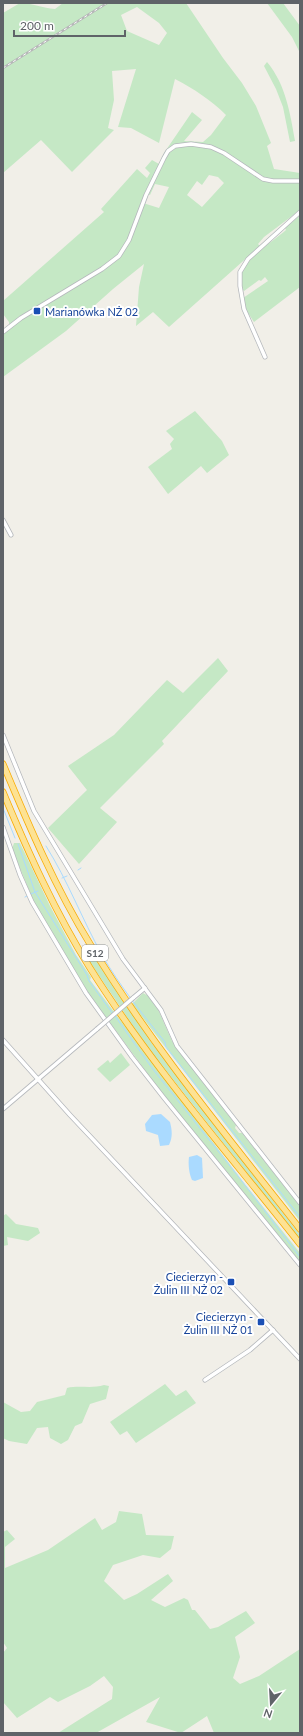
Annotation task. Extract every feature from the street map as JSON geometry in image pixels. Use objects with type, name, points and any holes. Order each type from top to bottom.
[{"type":"highway","name":"S12","points":[[3,764],[30,829],[53,877],[80,927],[110,976],[167,1057],[300,1229]]},
{"type":"highway","name":"S12","points":[[3,792],[29,853],[58,912],[106,992],[159,1066],[300,1244]]},
{"type":"street","points":[[3,332],[21,318],[102,269],[119,256],[127,243],[146,195],[164,158],[168,151],[175,146],[187,144],[211,147],[224,153],[263,179],[273,181],[300,181]]},
{"type":"street","points":[[266,357],[244,309],[240,286],[240,272],[248,259],[300,212]]},
{"type":"street","points":[[3,520],[11,535]]},
{"type":"street","points":[[3,735],[34,811],[123,959],[161,1010],[177,1046],[300,1203]]},
{"type":"street","points":[[3,827],[30,898],[86,993],[132,1057],[164,1098],[300,1265]]},
{"type":"street","points":[[3,1109],[145,988]]},
{"type":"street","points":[[3,1040],[300,1359]]},
{"type":"street","points":[[205,1380],[250,1350],[273,1330]]},
{"type":"green space","points":[[20,3],[55,9],[63,3],[186,3],[223,58],[242,83],[256,106],[271,143],[267,146],[274,169],[300,173],[300,210],[264,237],[258,244],[260,246],[169,327],[153,312],[136,326],[139,287],[144,264],[113,289],[66,331],[3,377],[3,330],[9,325],[9,322],[3,314],[3,301],[104,212],[101,209],[137,169],[147,178],[150,173],[145,168],[152,160],[159,164],[164,153],[192,112],[202,120],[184,141],[203,142],[211,135],[226,115],[202,95],[175,79],[159,143],[131,128],[118,127],[136,69],[112,71],[114,100],[108,128],[114,130],[72,172],[41,140],[3,173],[3,13]],"holes":[[[137,7],[159,23],[167,33],[159,45],[127,31],[121,15]],[[209,175],[218,177],[224,183],[202,207],[187,195],[197,181],[202,185]],[[155,184],[169,187],[159,208],[143,203],[147,194],[150,195]]]},
{"type":"green space","points":[[267,3],[283,3],[300,26],[300,53],[292,37]]},
{"type":"green space","points":[[267,62],[279,80],[283,90],[289,110],[295,141],[290,142],[283,107],[276,89],[264,66]]},
{"type":"green space","points":[[300,215],[300,287],[254,322],[246,310],[243,298],[268,281],[265,277],[244,291],[240,283],[240,275],[245,266],[253,257],[286,230],[285,228]]},
{"type":"green space","points":[[195,411],[222,441],[229,455],[207,473],[201,466],[168,494],[148,467],[172,449],[170,444],[174,439],[166,431]]},
{"type":"green space","points":[[218,658],[228,671],[162,741],[164,744],[100,808],[117,822],[79,864],[48,828],[87,790],[68,766],[114,735],[167,680],[183,693]]},
{"type":"green space","points":[[14,843],[20,843],[50,906],[76,955],[91,977],[90,980],[244,1183],[300,1253],[300,1263],[162,1093],[88,993],[34,902],[12,849]]},
{"type":"green space","points":[[91,951],[151,1042],[300,1235],[300,1240],[148,1048],[85,955]]},
{"type":"green space","points":[[143,993],[150,997],[157,1007],[172,1041],[236,1125],[235,1128],[239,1133],[242,1133],[300,1206],[300,1221],[132,1004]]},
{"type":"green space","points":[[121,1053],[130,1065],[110,1082],[97,1069],[108,1060],[110,1063]]},
{"type":"green space","points":[[6,1214],[16,1224],[38,1228],[40,1233],[28,1241],[7,1237],[8,1245],[3,1246],[3,1216]]},
{"type":"green space","points":[[165,1384],[176,1396],[186,1390],[196,1403],[136,1443],[127,1431],[120,1435],[110,1422]]},
{"type":"green space","points":[[104,1385],[109,1386],[106,1399],[90,1404],[82,1423],[75,1426],[68,1440],[61,1444],[50,1438],[48,1427],[37,1428],[27,1444],[9,1441],[3,1438],[3,1402],[21,1412],[30,1411],[37,1402],[65,1395],[67,1388],[95,1387]]},
{"type":"green space","points":[[119,1511],[142,1514],[146,1535],[174,1536],[171,1549],[160,1558],[143,1555],[113,1565],[104,1581],[124,1600],[137,1594],[168,1574],[173,1581],[151,1600],[165,1607],[184,1598],[188,1600],[192,1610],[195,1610],[210,1629],[218,1627],[246,1611],[255,1623],[235,1637],[240,1657],[233,1678],[240,1684],[259,1676],[300,1649],[299,1733],[214,1733],[207,1716],[181,1733],[146,1722],[160,1697],[96,1733],[58,1733],[112,1699],[113,1687],[104,1676],[90,1686],[58,1702],[50,1697],[17,1718],[3,1702],[3,1653],[7,1648],[3,1642],[3,1532],[7,1530],[15,1539],[5,1547],[5,1568],[48,1550],[95,1518],[102,1530],[116,1522]]},
{"type":"water","points":[[161,1114],[170,1122],[172,1134],[169,1145],[160,1146],[158,1135],[146,1131],[145,1124],[152,1115]]},
{"type":"water","points":[[197,1155],[202,1158],[203,1178],[195,1181],[192,1180],[190,1175],[189,1157]]},
{"type":"waterway","points":[[3,808],[15,838]]},
{"type":"waterway","points":[[18,844],[35,892],[87,975],[89,981],[113,1014]]},
{"type":"waterway","points":[[46,846],[102,955],[116,978],[165,1042],[166,1047],[300,1217]]},
{"type":"waterway","points":[[62,878],[67,876]]},
{"type":"waterway","points":[[31,894],[38,891]]},
{"type":"waterway","points":[[115,1016],[152,1068],[300,1257]]},
{"type":"railway","points":[[3,68],[107,3]]},
{"type":"place","name":"Marianówka NŻ 02","points":[[37,311]]},
{"type":"place","name":"Ciecierzyn - Żulin III NŻ 02","points":[[231,1282]]},
{"type":"place","name":"Ciecierzyn - Żulin III NŻ 01","points":[[261,1322]]}]
